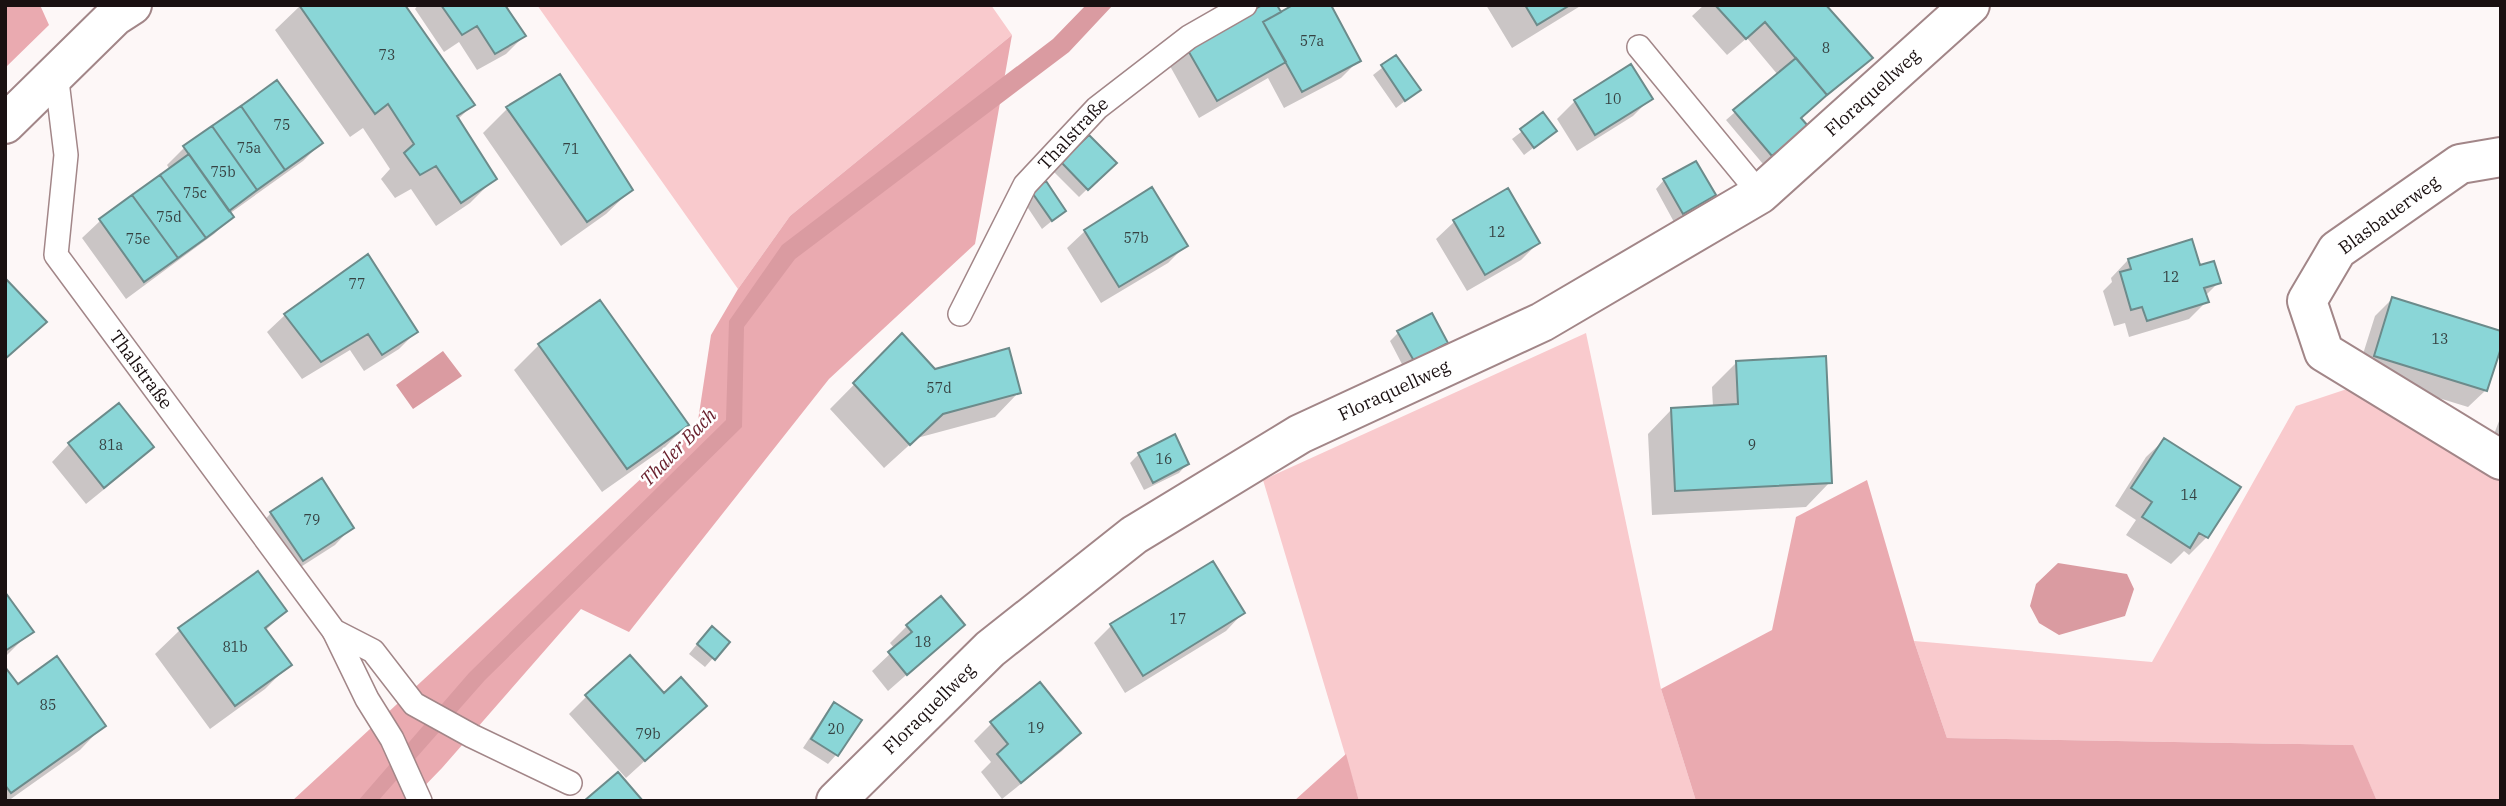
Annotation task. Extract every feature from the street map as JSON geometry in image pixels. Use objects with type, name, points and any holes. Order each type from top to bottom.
[{"type":"street","points":[[5,124],[115,16],[132,5]]},
{"type":"street","name":"Floraquellweg","points":[[836,801],[990,649],[1134,535],[1300,434],[1542,322],[1760,194],[1970,5]]},
{"type":"street","name":"Blasbauerweg","points":[[2501,157],[2460,164],[2337,250],[2307,301],[2324,352],[2501,460]]},
{"type":"lane","name":"Thalstraße","points":[[960,314],[1025,185],[1097,108],[1189,37],[1245,5]]},
{"type":"lane","points":[[1639,47],[1760,194]]},
{"type":"lane","name":"Thalstraße","points":[[56,72],[66,155],[56,255],[334,631],[367,699],[392,739],[417,793]]},
{"type":"lane","name":"Thalstraße","points":[[334,631],[373,651],[414,704],[472,736],[570,783]]},
{"type":"lane","points":[[367,699],[395,680]]},
{"type":"shaded area","points":[[5,5],[40,5],[49,25],[5,68]]},
{"type":"shaded area","points":[[537,5],[991,5],[1012,35],[790,216],[738,289]]},
{"type":"shaded area","points":[[1086,5],[1113,5],[1069,52],[795,259],[744,327],[742,427],[485,680],[378,801],[358,801],[469,673],[726,420],[729,321],[782,245],[1053,39]]},
{"type":"shaded area","points":[[1012,35],[975,244],[829,379],[629,632],[581,609],[410,801],[292,801],[697,427],[711,335],[738,289],[790,216]]},
{"type":"shaded area","points":[[1586,333],[1661,689],[1696,801],[1359,801],[1263,480]]},
{"type":"shaded area","points":[[443,351],[462,376],[413,409],[396,385]]},
{"type":"shaded area","points":[[2359,385],[2501,469],[2501,801],[2377,801],[2352,745],[1947,738],[1914,641],[2152,662],[2296,406]]},
{"type":"shaded area","points":[[1867,480],[1914,641],[1947,738],[2353,745],[2377,801],[1696,801],[1661,689],[1772,630],[1796,517]]},
{"type":"shaded area","points":[[2058,563],[2127,574],[2134,589],[2125,616],[2059,635],[2039,623],[2030,606],[2036,584]]},
{"type":"shaded area","points":[[1346,754],[1359,801],[1294,801]]},
{"type":"building","points":[[299,5],[405,5],[475,105],[457,116],[497,179],[461,203],[436,166],[420,175],[404,153],[414,144],[388,104],[375,114]]},
{"type":"building","points":[[441,5],[505,5],[526,36],[495,54],[477,26],[462,35]]},
{"type":"building","points":[[1262,5],[1277,5],[1281,12],[1263,22],[1286,62],[1217,101],[1186,47]]},
{"type":"building","points":[[1293,5],[1331,5],[1361,61],[1302,92],[1263,22]]},
{"type":"building","points":[[1525,5],[1570,5],[1537,25]]},
{"type":"building","points":[[1715,5],[1826,5],[1873,58],[1827,95],[1765,22],[1746,39]]},
{"type":"building","points":[[1396,55],[1421,90],[1405,101],[1381,65]]},
{"type":"building","points":[[1796,58],[1827,95],[1801,118],[1808,126],[1772,156],[1733,110]]},
{"type":"building","points":[[1631,64],[1653,99],[1595,135],[1574,100]]},
{"type":"building","points":[[560,74],[633,190],[587,222],[506,107]]},
{"type":"building","points":[[277,80],[323,143],[285,170],[241,106]]},
{"type":"building","points":[[241,106],[285,170],[257,190],[212,126]]},
{"type":"building","points":[[1543,112],[1557,131],[1534,148],[1520,129]]},
{"type":"building","points":[[212,126],[257,190],[229,211],[183,146]]},
{"type":"building","points":[[1089,135],[1117,163],[1088,190],[1061,162]]},
{"type":"building","points":[[189,154],[234,217],[206,238],[160,175]]},
{"type":"building","points":[[1696,161],[1716,195],[1683,214],[1663,179]]},
{"type":"building","points":[[160,175],[206,238],[178,258],[132,195]]},
{"type":"building","points":[[1046,181],[1066,211],[1052,221],[1031,191]]},
{"type":"building","points":[[1152,187],[1188,246],[1119,287],[1084,230]]},
{"type":"building","points":[[1508,188],[1540,243],[1485,275],[1453,220]]},
{"type":"building","points":[[132,195],[178,258],[144,282],[99,219]]},
{"type":"building","points":[[2192,239],[2200,265],[2214,261],[2221,283],[2204,288],[2209,302],[2147,321],[2142,307],[2131,310],[2120,272],[2131,269],[2128,259]]},
{"type":"building","points":[[368,254],[418,332],[382,355],[368,334],[321,362],[284,314]]},
{"type":"building","points":[[5,278],[47,322],[5,359]]},
{"type":"building","points":[[2392,297],[2501,331],[2501,348],[2487,391],[2374,356]]},
{"type":"building","points":[[600,300],[689,425],[627,469],[538,344]]},
{"type":"building","points":[[1432,313],[1448,343],[1414,361],[1397,331]]},
{"type":"building","points":[[902,333],[935,369],[1009,348],[1021,393],[943,414],[910,445],[853,383]]},
{"type":"building","points":[[1826,356],[1832,483],[1675,491],[1671,408],[1738,404],[1736,361]]},
{"type":"building","points":[[119,403],[154,447],[104,488],[68,443]]},
{"type":"building","points":[[1175,434],[1189,464],[1153,483],[1138,453]]},
{"type":"building","points":[[2164,438],[2241,487],[2208,538],[2199,533],[2190,548],[2142,517],[2152,502],[2131,488]]},
{"type":"building","points":[[322,478],[354,528],[303,561],[270,512]]},
{"type":"building","points":[[1213,561],[1245,613],[1143,676],[1110,624]]},
{"type":"building","points":[[258,571],[287,611],[265,628],[292,665],[235,706],[178,628]]},
{"type":"building","points":[[5,592],[34,632],[5,651]]},
{"type":"building","points":[[941,596],[965,625],[907,675],[888,652],[912,632],[906,625]]},
{"type":"building","points":[[712,626],[730,642],[715,660],[697,644]]},
{"type":"building","points":[[630,655],[664,693],[681,677],[707,706],[645,761],[585,695]]},
{"type":"building","points":[[57,656],[106,726],[11,793],[5,785],[5,667],[18,684]]},
{"type":"building","points":[[1040,682],[1081,733],[1021,783],[997,754],[1008,744],[990,722]]},
{"type":"building","points":[[834,702],[862,720],[838,756],[811,739]]},
{"type":"building","points":[[618,772],[643,801],[584,801]]},
{"type":"water label","name":"Thaler Bach","points":[[678,447]]}]
